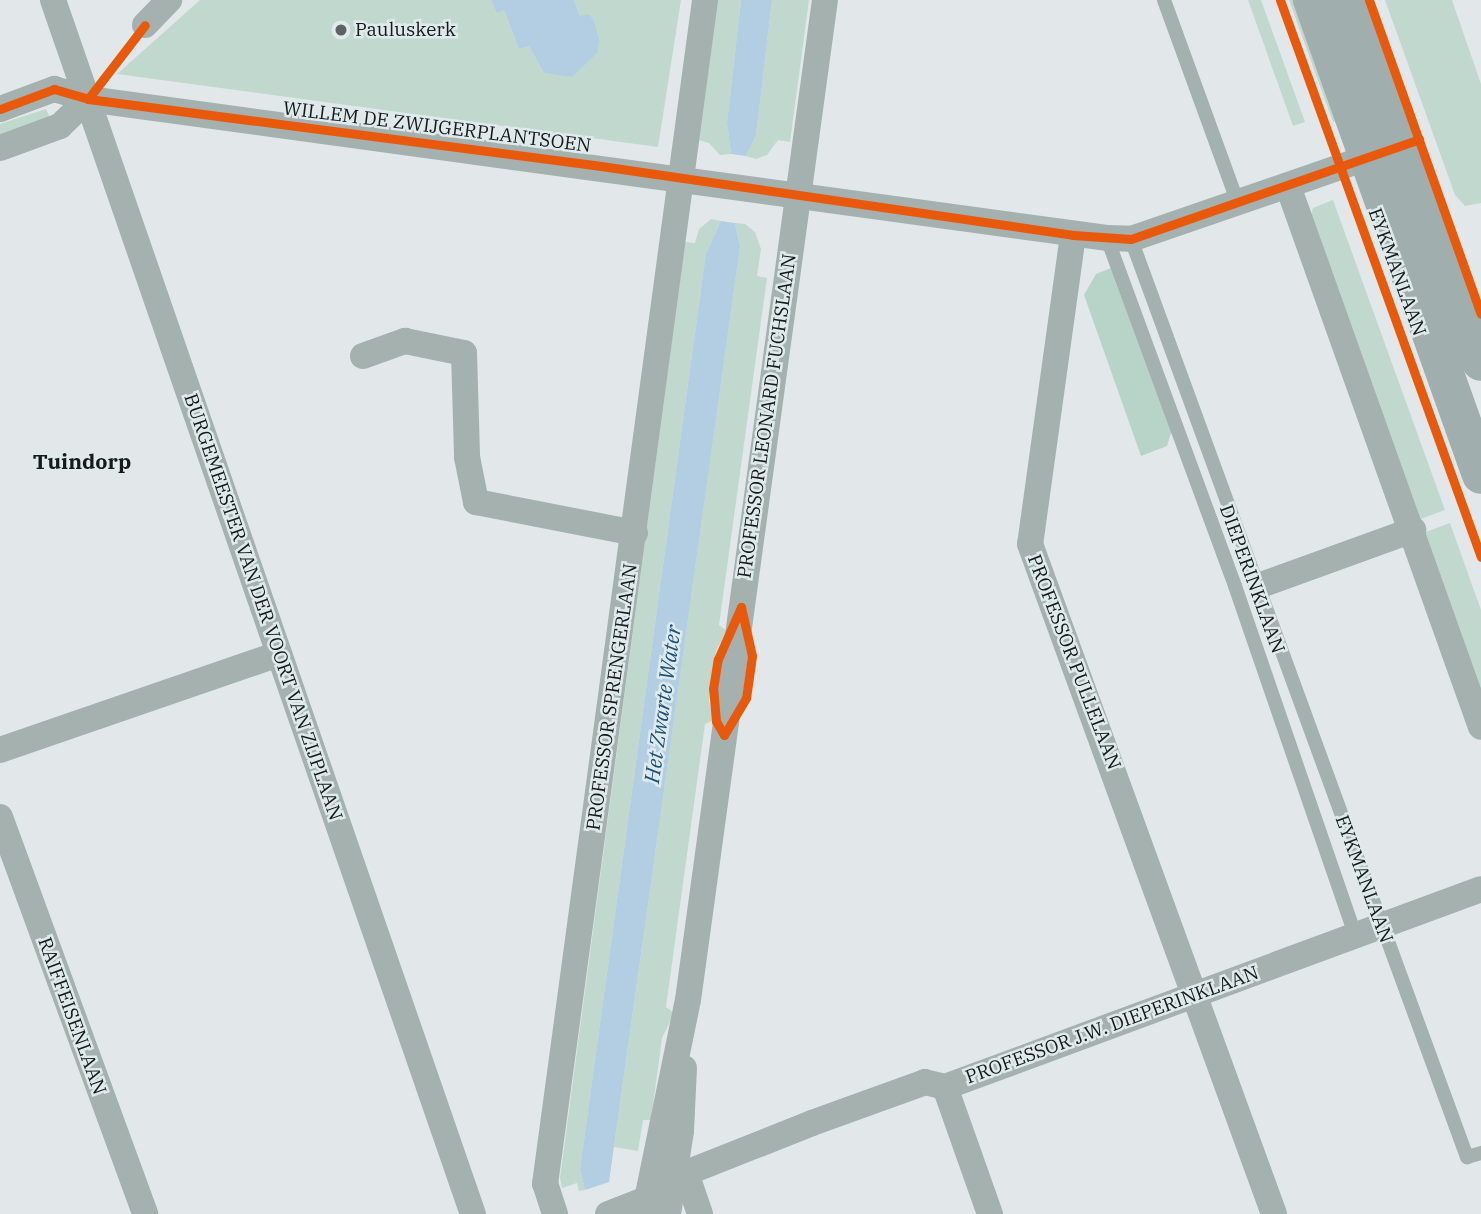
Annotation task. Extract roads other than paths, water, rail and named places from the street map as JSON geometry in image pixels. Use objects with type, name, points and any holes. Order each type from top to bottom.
[{"type":"main road","name":"EYKMANLAAN","points":[[1312,0],[1481,475]]},
{"type":"main road","points":[[1349,0],[1481,362]]},
{"type":"street","name":"BURGEMEESTER VAN DER VOORT VAN ZIJPLAAN","points":[[53,0],[473,1214]]},
{"type":"street","points":[[145,25],[169,0]]},
{"type":"street","name":"PROFESSOR SPRENGERLAAN","points":[[555,1214],[545,1184],[635,533],[677,179],[705,0]]},
{"type":"street","name":"PROFESSOR LEONARD FUCHSLAAN","points":[[663,1198],[681,1131],[688,1000],[789,193],[825,0]]},
{"type":"street","name":"WILLEM DE ZWIJGERPLANTSOEN","points":[[0,109],[54,89],[88,99],[789,193],[1073,235],[1119,239]]},
{"type":"street","points":[[0,148],[60,126],[88,99]]},
{"type":"street","points":[[1119,239],[1238,204],[1404,145]]},
{"type":"street","points":[[1289,187],[1481,727]]},
{"type":"street","name":"PROFESSOR PULLELAAN","points":[[1073,235],[1030,544],[1274,1214]]},
{"type":"street","points":[[363,356],[405,341],[464,353],[467,457],[476,502],[635,533]]},
{"type":"street","points":[[1261,585],[1413,530]]},
{"type":"street","points":[[0,750],[279,654]]},
{"type":"street","name":"RAIFFEISENLAAN","points":[[0,817],[145,1214]]},
{"type":"street","name":"PROFESSOR J.W. DIEPERINKLAAN","points":[[608,1214],[663,1198],[925,1082],[945,1087],[1481,888]]},
{"type":"street","points":[[945,1087],[990,1214]]},
{"type":"street","points":[[663,1198],[700,1214]]},
{"type":"lane","points":[[1164,0],[1238,204]]},
{"type":"lane","name":"EYKMANLAAN","points":[[1119,239],[1261,585],[1381,926],[1467,1157],[1481,1153]]},
{"type":"lane","name":"DIEPERINKLAAN","points":[[1119,239],[1355,935]]},
{"type":"water","points":[[491,0],[574,0],[580,16],[589,14],[594,21],[599,40],[597,53],[572,77],[544,73],[529,46],[519,49],[504,10],[497,14]]},
{"type":"water","points":[[741,0],[772,0],[756,136],[746,156],[731,154],[727,123]]},
{"type":"water","name":"Het Zwarte Water","points":[[721,221],[735,223],[740,247],[684,648],[609,1182],[585,1190],[580,1169],[706,253]]},
{"type":"place","name":"Pauluskerk","points":[[341,30]]},
{"type":"district","name":"Tuindorp","points":[[82,461]]}]
